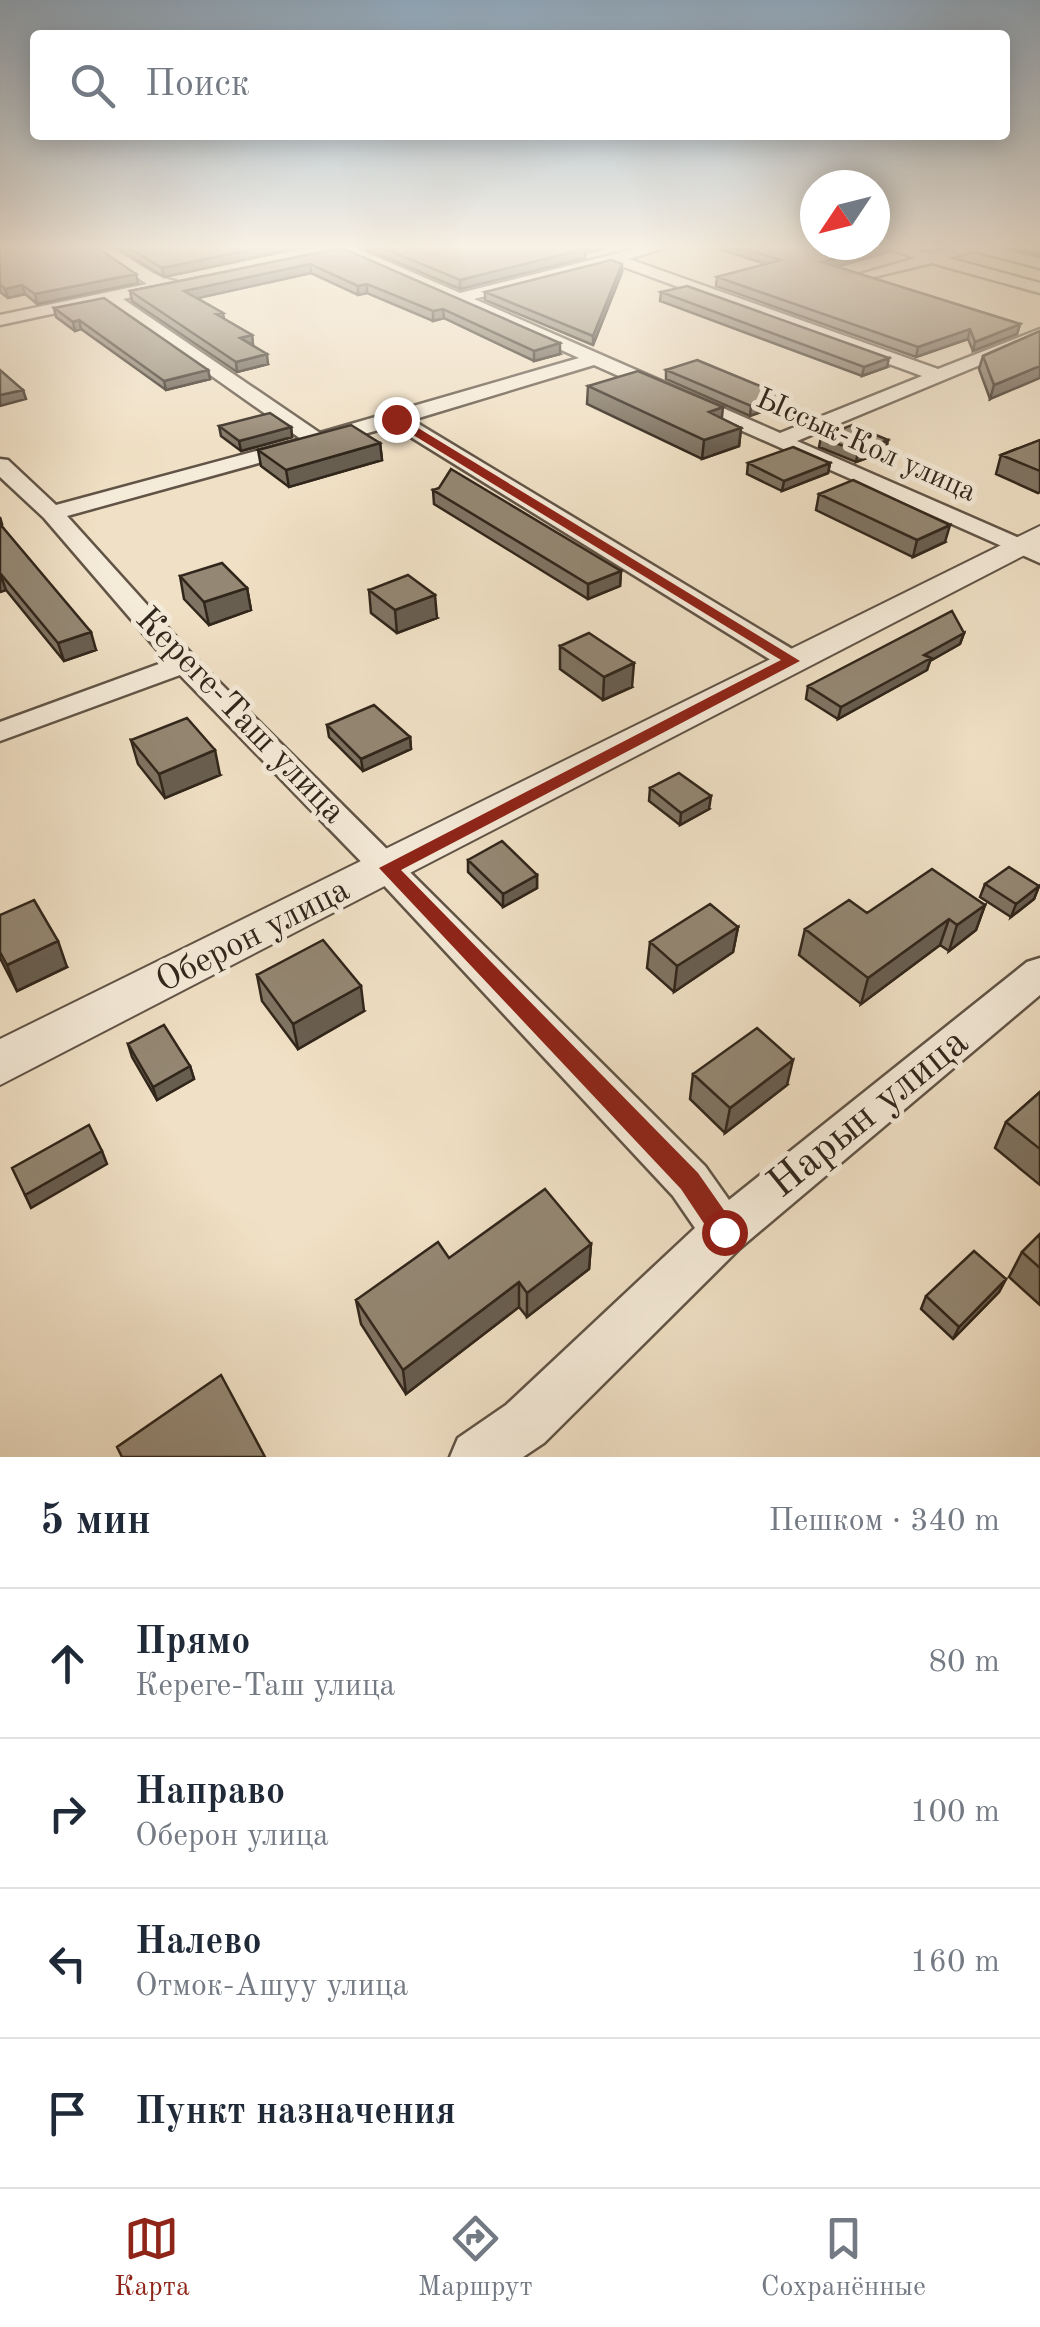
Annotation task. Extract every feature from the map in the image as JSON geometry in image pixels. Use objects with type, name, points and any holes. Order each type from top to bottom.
[{"type":"street","points":[[0,320],[32,313]]},
{"type":"street","points":[[133,313],[316,440]]},
{"type":"street","name":"Ыссык-Кол улица","points":[[493,313],[779,441],[1033,546]]},
{"type":"street","points":[[765,313],[939,376]]},
{"type":"street","points":[[779,441],[1040,334]]},
{"type":"street","points":[[52,513],[396,419],[596,359]]},
{"type":"street","points":[[396,419],[792,661]]},
{"type":"street","name":"Кереге-Таш улица","points":[[0,465],[52,513],[185,664],[389,868],[689,1181],[724,1232]]},
{"type":"street","name":"Оберон улица","points":[[0,1063],[792,661],[1033,546]]},
{"type":"street","points":[[0,732],[185,664]]},
{"type":"street","name":"Нарын улица","points":[[477,1457],[524,1424],[724,1232],[1040,974]]},
{"type":"building","points":[[61,313],[126,313],[208,370],[164,381],[79,320],[73,322]]},
{"type":"building","points":[[163,313],[223,313],[216,314],[252,335],[240,338],[267,354],[236,362]]},
{"type":"building","points":[[452,313],[491,313],[560,343],[534,351]]},
{"type":"building","points":[[537,313],[602,313],[593,336]]},
{"type":"building","points":[[718,313],[763,313],[889,358],[864,367]]},
{"type":"building","points":[[820,313],[985,313],[1020,324],[975,342],[970,329],[918,347]]},
{"type":"building","points":[[1040,331],[1040,366],[994,385],[983,356]]},
{"type":"building","points":[[697,360],[782,395],[751,406],[666,370]]},
{"type":"building","points":[[0,370],[23,390],[0,395]]},
{"type":"building","points":[[638,371],[723,407],[709,412],[741,428],[704,440],[588,386]]},
{"type":"building","points":[[270,413],[291,427],[239,441],[219,426]]},
{"type":"building","points":[[351,425],[380,443],[286,470],[258,450]]},
{"type":"building","points":[[852,425],[888,440],[858,452],[821,437]]},
{"type":"building","points":[[1040,440],[1040,471],[1001,455]]},
{"type":"building","points":[[793,447],[830,463],[784,481],[748,463]]},
{"type":"building","points":[[451,469],[621,571],[588,584],[433,490],[439,488]]},
{"type":"building","points":[[853,480],[950,525],[917,540],[819,494]]},
{"type":"building","points":[[0,524],[91,632],[58,643],[0,573]]},
{"type":"building","points":[[222,563],[247,588],[204,602],[180,576]]},
{"type":"building","points":[[408,575],[435,595],[395,610],[369,590]]},
{"type":"building","points":[[952,611],[964,633],[924,655],[931,658],[841,707],[808,686]]},
{"type":"building","points":[[589,633],[634,663],[604,677],[560,646]]},
{"type":"building","points":[[374,705],[410,737],[361,759],[327,725]]},
{"type":"building","points":[[187,718],[215,750],[159,774],[131,740]]},
{"type":"building","points":[[679,773],[711,796],[681,813],[650,788]]},
{"type":"building","points":[[502,841],[537,875],[503,894],[468,860]]},
{"type":"building","points":[[1009,867],[1039,886],[1016,904],[985,884]]},
{"type":"building","points":[[932,869],[985,905],[957,925],[949,919],[868,978],[805,929],[849,900],[867,913]]},
{"type":"building","points":[[34,900],[58,941],[7,965],[0,952],[0,915]]},
{"type":"building","points":[[710,904],[738,927],[677,966],[650,942]]},
{"type":"building","points":[[323,940],[361,986],[293,1024],[257,975]]},
{"type":"building","points":[[164,1025],[190,1066],[153,1087],[128,1044]]},
{"type":"building","points":[[757,1028],[793,1060],[730,1108],[693,1074]]},
{"type":"building","points":[[1040,1092],[1040,1149],[1006,1122]]},
{"type":"building","points":[[89,1125],[102,1151],[25,1195],[12,1168]]},
{"type":"building","points":[[545,1189],[591,1244],[527,1293],[519,1282],[403,1370],[356,1300],[438,1242],[449,1258]]},
{"type":"building","points":[[1040,1234],[1040,1268],[1022,1252]]},
{"type":"building","points":[[974,1251],[1006,1279],[959,1327],[926,1296]]},
{"type":"building","points":[[221,1375],[265,1457],[122,1457],[117,1447]]},
{"type":"route","points":[[396,419],[792,661],[389,868],[689,1181],[724,1232]]}]
